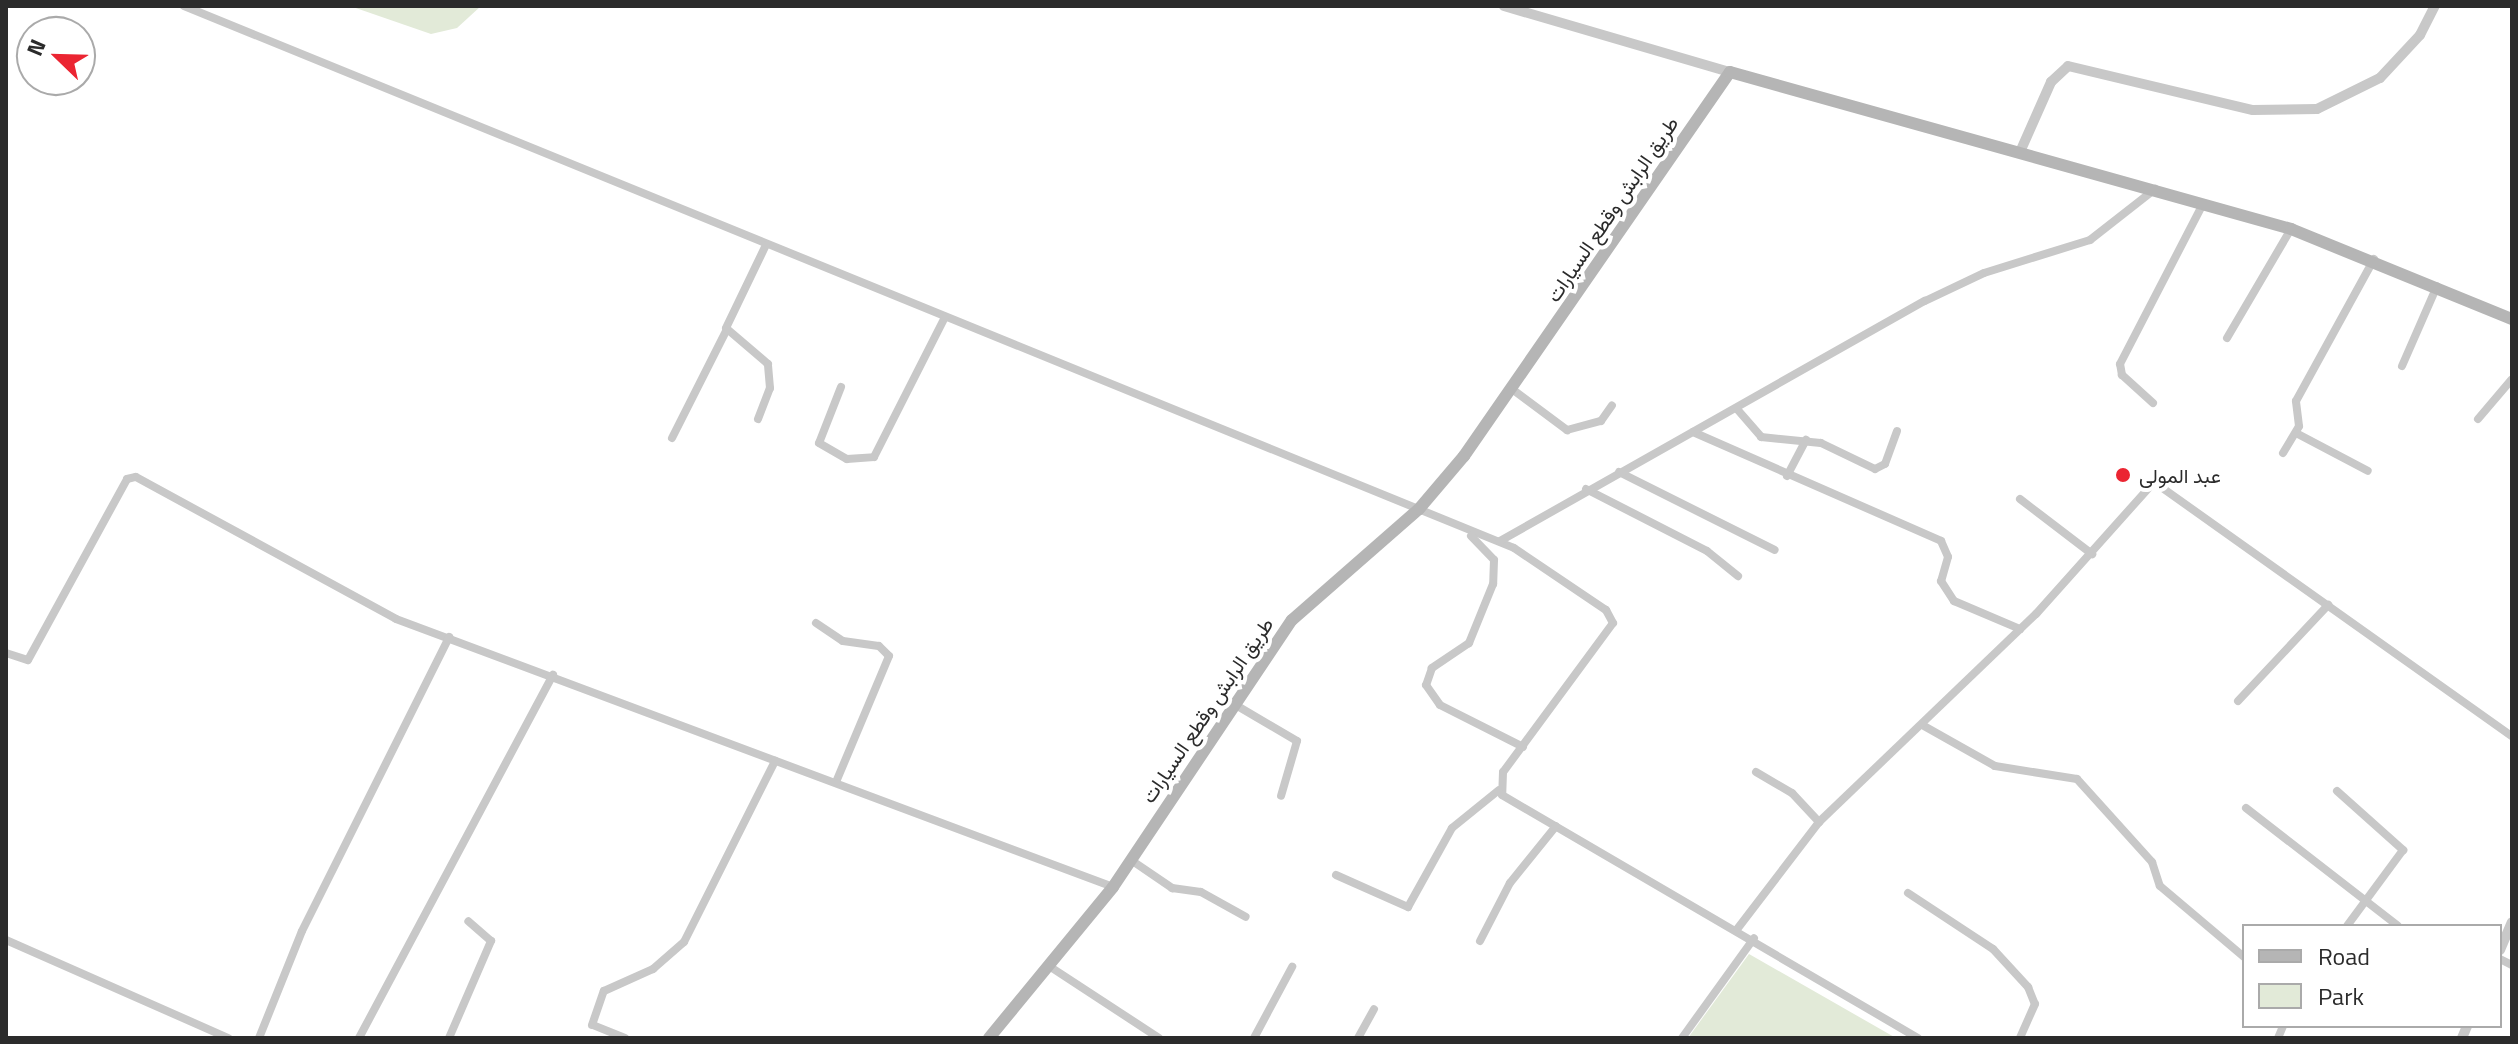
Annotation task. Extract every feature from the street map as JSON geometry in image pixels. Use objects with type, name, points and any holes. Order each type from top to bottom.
[{"type":"main road","points":[[1730,72],[2291,229],[2374,258],[2512,319]]},
{"type":"main road","name":"طريق الرابش وقطع السيارات","points":[[989,1038],[1052,968],[1113,887],[1233,703],[1305,605],[1419,509],[1512,389],[1730,72]]},
{"type":"street","points":[[184,6],[1419,509],[1467,532],[1500,541],[1606,610],[1613,623],[1523,747],[1499,790],[1452,828],[1408,907],[1336,875]]},
{"type":"street","points":[[1504,6],[1730,72]]},
{"type":"street","points":[[2020,152],[2051,82],[2068,66],[2253,110],[2317,109],[2380,78],[2420,35],[2435,6]]},
{"type":"street","points":[[1500,541],[1586,489],[1737,409],[1925,301],[1984,273],[2090,240],[2156,189]]},
{"type":"street","points":[[2153,403],[2122,375],[2120,364],[2203,204]]},
{"type":"street","points":[[2227,338],[2291,229]]},
{"type":"street","points":[[672,438],[766,245]]},
{"type":"street","points":[[2283,453],[2296,433],[2296,401],[2374,258]]},
{"type":"street","points":[[2402,366],[2437,286]]},
{"type":"street","points":[[841,387],[819,443],[847,459],[874,457],[945,317]]},
{"type":"street","points":[[726,331],[768,364],[770,388],[758,419]]},
{"type":"street","points":[[2478,419],[2512,379]]},
{"type":"street","points":[[1512,389],[1567,430],[1601,421],[1612,405]]},
{"type":"street","points":[[1737,409],[1761,437],[1806,440],[1877,469],[1897,431]]},
{"type":"street","points":[[1693,432],[1787,476],[1941,541],[1948,557],[1941,581],[1954,601],[2020,629]]},
{"type":"street","points":[[2296,433],[2368,471]]},
{"type":"street","points":[[1787,476],[1806,440]]},
{"type":"street","points":[[1619,472],[1775,550]]},
{"type":"street","points":[[6,653],[28,660],[131,476],[396,619],[553,674],[1113,887]]},
{"type":"street","points":[[1738,928],[1819,822],[1924,726],[2158,482],[2512,736]]},
{"type":"street","points":[[1586,489],[1707,551],[1738,576]]},
{"type":"street","points":[[2020,499],[2092,554]]},
{"type":"street","points":[[1467,532],[1489,552],[1496,574],[1476,632],[1432,668],[1426,685],[1440,705],[1523,747]]},
{"type":"street","points":[[2238,701],[2328,605]]},
{"type":"street","points":[[816,623],[843,641],[879,646],[889,656],[836,782]]},
{"type":"street","points":[[259,1038],[302,931],[449,637]]},
{"type":"street","points":[[359,1038],[553,674]]},
{"type":"street","points":[[1233,703],[1297,741],[1281,796]]},
{"type":"street","points":[[1924,726],[1995,766],[2077,779],[2152,862],[2160,886],[2242,955]]},
{"type":"street","points":[[625,1038],[592,1025],[604,991],[661,965],[684,942],[775,761]]},
{"type":"street","points":[[1756,772],[1792,793],[1819,822]]},
{"type":"street","points":[[1499,790],[1556,826],[1738,928],[1918,1038]]},
{"type":"street","points":[[2337,791],[2403,850],[2365,906],[2349,924]]},
{"type":"street","points":[[2246,808],[2365,906],[2395,924]]},
{"type":"street","points":[[1480,941],[1510,883],[1556,826]]},
{"type":"street","points":[[1131,860],[1172,888],[1201,892],[1246,917]]},
{"type":"street","points":[[1908,893],[1993,949],[2028,987],[2035,1004],[2020,1038]]},
{"type":"street","points":[[449,1038],[491,941],[468,921]]},
{"type":"street","points":[[2502,945],[2512,922]]},
{"type":"street","points":[[1682,1038],[1754,938]]},
{"type":"street","points":[[6,940],[228,1038]]},
{"type":"street","points":[[1254,1038],[1292,967]]},
{"type":"street","points":[[1052,968],[1158,1038]]},
{"type":"street","points":[[1358,1038],[1374,1009]]},
{"type":"green space","points":[[350,6],[481,6],[457,28],[431,34]]},
{"type":"green space","points":[[1749,954],[1896,1038],[1688,1038]]},
{"type":"place","name":"عبد المولى","points":[[2123,475]]}]
